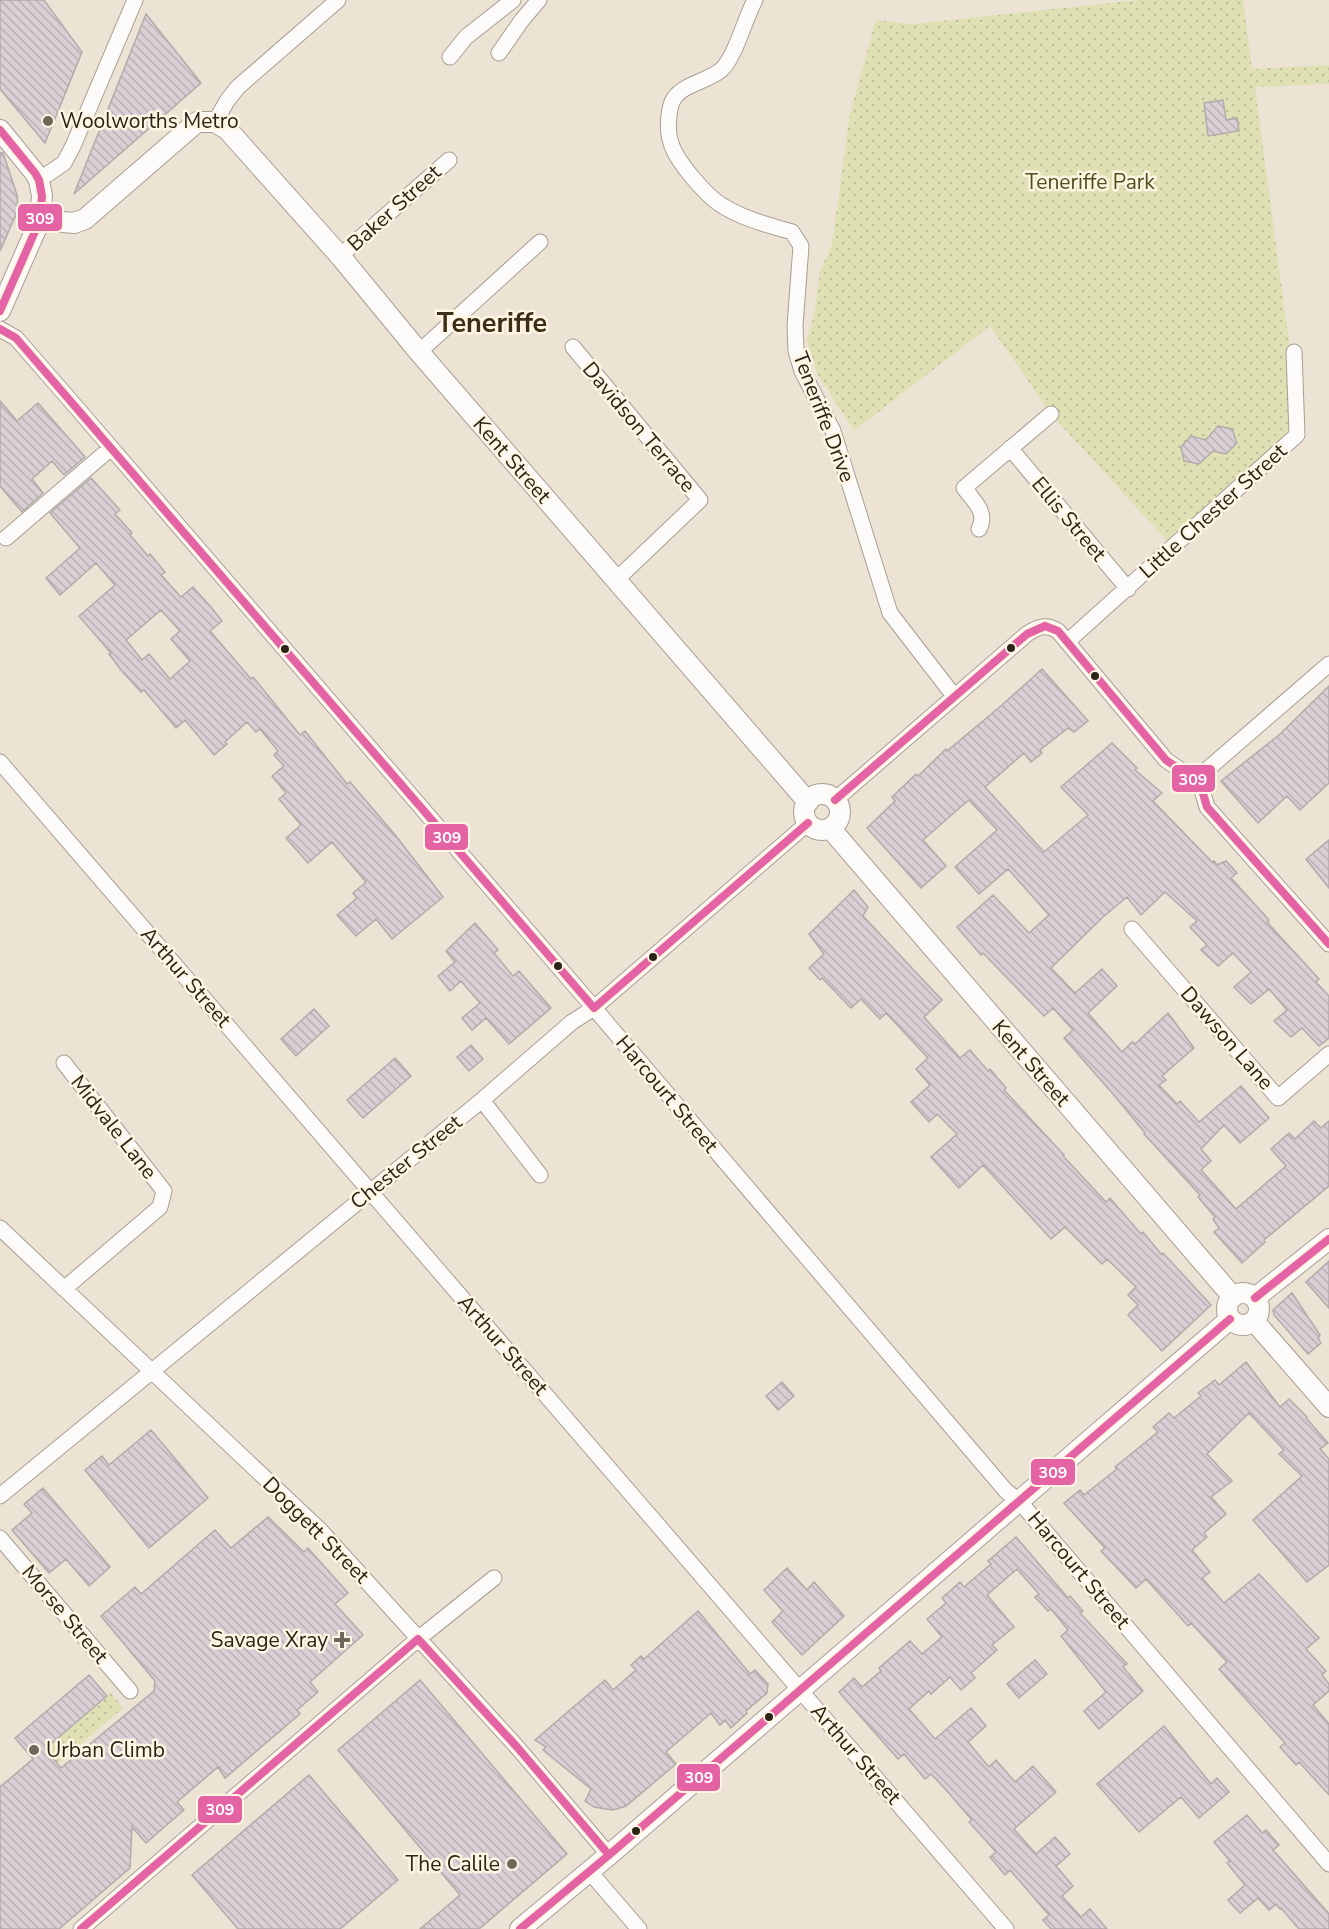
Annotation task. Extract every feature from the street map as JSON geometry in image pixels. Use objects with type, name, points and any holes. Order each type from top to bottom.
[{"type":"street","points":[[39,180],[64,163],[135,0]]},
{"type":"street","points":[[40,220],[74,224],[85,219],[197,122],[215,122],[237,87],[338,0]]},
{"type":"street","points":[[450,57],[466,37],[513,0]]},
{"type":"street","points":[[499,53],[539,0]]},
{"type":"street","name":"Teneriffe Drive","points":[[755,0],[729,61],[721,70],[680,92],[672,103],[669,125],[671,144],[690,173],[713,199],[742,217],[792,232],[797,238],[801,246],[801,260],[796,303],[796,351],[802,371],[833,431],[890,613],[954,696]]},
{"type":"street","name":"Kent Street","points":[[215,122],[227,129],[340,256],[419,352],[808,802]]},
{"type":"street","points":[[0,130],[27,161],[39,180],[42,196],[40,220],[0,311]]},
{"type":"street","name":"Baker Street","points":[[340,256],[449,159]]},
{"type":"street","points":[[419,352],[540,242]]},
{"type":"street","name":"Harcourt Street","points":[[0,329],[16,338],[594,1008],[1006,1491],[1020,1502],[1329,1864]]},
{"type":"street","name":"Davidson Terrace","points":[[573,347],[700,500],[616,580]]},
{"type":"street","name":"Little Chester Street","points":[[1067,642],[1297,435],[1294,352]]},
{"type":"street","points":[[979,529],[983,523],[981,511],[964,489],[1051,414]]},
{"type":"street","points":[[6,538],[111,448]]},
{"type":"street","name":"Ellis Street","points":[[1010,448],[1128,589]]},
{"type":"street","points":[[835,800],[1028,634],[1045,626],[1058,631],[1166,760],[1195,780],[1202,790],[1207,807],[1329,944]]},
{"type":"street","points":[[1195,780],[1329,664]]},
{"type":"street","name":"Arthur Street","points":[[0,762],[1006,1929]]},
{"type":"street","points":[[821,794],[835,800],[840,815],[838,820],[830,828],[818,830],[808,823],[804,813],[808,802],[821,794]]},
{"type":"street","name":"Chester Street","points":[[0,1496],[482,1100],[572,1022],[594,1008],[808,823]]},
{"type":"street","name":"Kent Street","points":[[830,828],[1233,1296]]},
{"type":"street","name":"Dawson Lane","points":[[1132,929],[1278,1098],[1329,1054]]},
{"type":"street","name":"Midvale Lane","points":[[64,1063],[164,1191],[160,1207],[64,1289]]},
{"type":"street","points":[[482,1100],[540,1175]]},
{"type":"street","name":"Doggett Street","points":[[0,1228],[320,1530],[517,1748],[609,1855]]},
{"type":"street","points":[[1255,1298],[1329,1239]]},
{"type":"street","points":[[1245,1293],[1255,1298],[1260,1310],[1254,1322],[1239,1325],[1230,1319],[1227,1307],[1233,1296],[1245,1293]]},
{"type":"street","points":[[520,1929],[1020,1502],[1230,1319]]},
{"type":"street","points":[[1254,1322],[1329,1407]]},
{"type":"street","name":"Morse Street","points":[[0,1538],[130,1691]]},
{"type":"street","points":[[81,1929],[418,1639],[494,1578]]},
{"type":"street","points":[[589,1871],[639,1929]]},
{"type":"green space","name":"Teneriffe Park","points":[[1138,0],[1243,0],[1252,69],[1329,65],[1329,84],[1255,87],[1290,350],[1291,428],[1175,545],[1166,540],[1051,414],[990,326],[854,431],[817,373],[807,341],[814,314],[820,272],[832,244],[850,113],[876,20],[912,24]]},
{"type":"green space","points":[[111,1693],[123,1708],[57,1764],[33,1759]]},
{"type":"building","points":[[0,0],[44,0],[82,52],[45,143],[0,89]]},
{"type":"building","points":[[146,14],[201,83],[74,194]]},
{"type":"building","points":[[1223,100],[1226,120],[1237,118],[1239,131],[1208,136],[1204,103]]},
{"type":"building","points":[[0,153],[3,153],[17,195],[18,210],[0,251]]},
{"type":"building","points":[[0,401],[17,421],[38,403],[85,457],[64,475],[52,461],[32,479],[43,493],[22,512],[0,486]]},
{"type":"building","points":[[1218,426],[1232,429],[1237,443],[1226,454],[1213,451],[1199,464],[1184,461],[1181,447],[1191,436],[1206,440]]},
{"type":"building","points":[[91,478],[120,510],[115,514],[132,533],[130,535],[165,572],[161,575],[181,597],[193,587],[210,606],[222,621],[210,631],[251,679],[253,677],[300,735],[305,731],[347,784],[350,782],[396,836],[443,897],[392,939],[376,919],[356,936],[337,915],[357,898],[353,893],[366,882],[332,842],[308,863],[286,838],[301,825],[279,799],[286,793],[272,776],[284,766],[274,755],[278,751],[260,729],[256,732],[247,722],[214,755],[185,720],[176,728],[144,690],[141,692],[79,616],[115,585],[96,563],[60,595],[46,578],[80,548],[50,513]],"holes":[[[161,610],[180,631],[171,639],[190,661],[170,679],[149,654],[142,660],[126,640]]]},
{"type":"building","points":[[1042,669],[1088,721],[1074,732],[1068,728],[1040,750],[1042,753],[1031,762],[1024,753],[985,787],[1044,852],[1088,815],[1061,787],[1112,743],[1137,768],[1135,770],[1162,793],[1153,801],[1212,862],[1214,861],[1217,865],[1226,861],[1237,873],[1231,878],[1319,979],[1316,982],[1329,996],[1329,1038],[1319,1046],[1302,1028],[1291,1037],[1274,1021],[1287,1010],[1269,989],[1251,1004],[1234,987],[1251,972],[1233,953],[1218,966],[1201,950],[1207,945],[1190,927],[1197,921],[1165,892],[1141,915],[1127,897],[1051,968],[1075,993],[1102,969],[1117,986],[1088,1013],[1122,1052],[1132,1042],[1135,1044],[1168,1013],[1194,1048],[1162,1076],[1166,1080],[1159,1085],[1177,1104],[1180,1101],[1199,1122],[1241,1086],[1269,1118],[1240,1143],[1224,1125],[1201,1149],[1211,1161],[1201,1170],[1236,1209],[1286,1166],[1271,1149],[1289,1133],[1295,1139],[1314,1121],[1321,1128],[1329,1121],[1329,1186],[1264,1240],[1265,1242],[1242,1263],[1214,1232],[1219,1228],[1213,1219],[1215,1217],[1198,1197],[1200,1195],[1144,1134],[1064,1038],[1073,1030],[1053,1008],[1044,1016],[983,953],[981,955],[957,927],[993,895],[1029,933],[1049,915],[1008,869],[979,894],[955,867],[997,830],[969,800],[923,840],[946,866],[921,888],[867,828],[895,801],[892,797],[916,774],[918,776],[946,749],[947,751]]},
{"type":"building","points":[[1329,686],[1329,783],[1300,810],[1287,796],[1258,823],[1221,781],[1279,735]]},
{"type":"building","points":[[1329,840],[1329,888],[1306,859]]},
{"type":"building","points":[[854,890],[868,907],[863,916],[942,1000],[924,1017],[960,1058],[970,1050],[988,1071],[990,1069],[1006,1088],[1004,1090],[1106,1202],[1110,1198],[1141,1234],[1143,1232],[1211,1305],[1162,1351],[1128,1315],[1138,1305],[1128,1295],[1136,1287],[1107,1259],[1102,1264],[1065,1227],[1051,1239],[983,1165],[959,1188],[931,1157],[957,1134],[937,1114],[929,1122],[911,1102],[930,1085],[916,1069],[928,1058],[886,1013],[880,1019],[861,999],[851,1008],[809,968],[824,954],[809,934]]},
{"type":"building","points":[[475,923],[498,950],[494,953],[513,976],[519,971],[551,1008],[509,1044],[486,1018],[472,1030],[462,1018],[480,1003],[461,981],[450,991],[438,976],[455,962],[446,951]]},
{"type":"building","points":[[314,1009],[329,1026],[296,1056],[281,1039]]},
{"type":"building","points":[[471,1045],[483,1059],[469,1071],[457,1057]]},
{"type":"building","points":[[395,1058],[411,1076],[363,1118],[347,1100]]},
{"type":"building","points":[[1329,1261],[1329,1308],[1306,1282]]},
{"type":"building","points":[[1292,1293],[1320,1335],[1318,1338],[1321,1343],[1308,1354],[1274,1315],[1273,1310]]},
{"type":"building","points":[[1246,1362],[1280,1407],[1289,1399],[1328,1443],[1320,1449],[1329,1459],[1329,1565],[1307,1582],[1253,1520],[1302,1476],[1279,1454],[1284,1450],[1249,1413],[1207,1454],[1232,1481],[1211,1497],[1226,1514],[1204,1533],[1207,1537],[1192,1550],[1210,1572],[1202,1578],[1224,1603],[1259,1574],[1319,1638],[1306,1649],[1326,1671],[1322,1675],[1329,1684],[1329,1691],[1313,1705],[1329,1724],[1329,1795],[1299,1762],[1296,1765],[1280,1747],[1285,1743],[1219,1669],[1227,1662],[1191,1623],[1188,1626],[1146,1579],[1136,1588],[1101,1551],[1105,1548],[1064,1503],[1080,1490],[1084,1495],[1117,1469],[1115,1467],[1158,1432],[1153,1427],[1169,1413],[1174,1418],[1201,1396],[1198,1393],[1215,1380],[1219,1385]]},
{"type":"building","points":[[782,1382],[794,1396],[778,1410],[766,1396]]},
{"type":"building","points":[[151,1430],[208,1498],[149,1548],[85,1470],[102,1456],[109,1465]]},
{"type":"building","points":[[43,1488],[110,1567],[89,1586],[66,1559],[49,1573],[12,1530],[32,1513],[24,1504]]},
{"type":"building","points":[[268,1517],[304,1552],[308,1548],[348,1593],[335,1604],[363,1635],[310,1682],[318,1692],[297,1710],[300,1714],[225,1778],[218,1767],[177,1802],[184,1810],[146,1843],[132,1827],[130,1868],[59,1929],[0,1929],[0,1787],[33,1759],[15,1738],[89,1675],[107,1696],[45,1749],[61,1768],[154,1691],[155,1681],[101,1616],[135,1587],[141,1594],[215,1530],[231,1548]]},
{"type":"building","points":[[1016,1537],[1068,1598],[1070,1596],[1083,1611],[1080,1613],[1127,1664],[1123,1667],[1143,1691],[1099,1729],[1084,1711],[1106,1692],[1061,1636],[1068,1630],[1051,1609],[1048,1611],[1035,1597],[1039,1594],[1017,1569],[987,1595],[1014,1627],[992,1645],[997,1650],[971,1673],[975,1678],[961,1690],[950,1677],[931,1694],[929,1691],[909,1709],[935,1739],[971,1708],[986,1726],[968,1742],[989,1767],[996,1760],[1015,1782],[1033,1766],[1056,1792],[1014,1829],[1036,1854],[1055,1837],[1070,1854],[1056,1866],[1073,1886],[1062,1896],[1081,1917],[1090,1909],[1107,1929],[1051,1929],[1043,1920],[1049,1915],[1010,1870],[1005,1875],[990,1857],[996,1852],[969,1822],[972,1820],[947,1791],[931,1774],[925,1779],[904,1754],[898,1759],[839,1692],[854,1678],[862,1687],[881,1671],[879,1668],[910,1641],[922,1654],[942,1637],[927,1619],[946,1603],[942,1598],[960,1582],[964,1587],[991,1564],[988,1561]]},
{"type":"building","points":[[787,1568],[807,1590],[814,1582],[844,1616],[802,1655],[772,1622],[783,1611],[764,1590]]},
{"type":"building","points":[[698,1611],[750,1674],[755,1670],[768,1684],[767,1693],[731,1728],[725,1720],[720,1725],[711,1713],[666,1752],[676,1764],[626,1806],[613,1810],[594,1807],[585,1801],[591,1789],[543,1750],[546,1747],[535,1740],[605,1680],[613,1690],[636,1670],[631,1665],[641,1656],[644,1659]]},
{"type":"building","points":[[1035,1660],[1047,1674],[1019,1698],[1007,1684]]},
{"type":"building","name":"The Calile","points":[[420,1680],[567,1854],[479,1929],[420,1929],[460,1895],[338,1750]]},
{"type":"building","points":[[1164,1726],[1211,1784],[1217,1778],[1229,1792],[1199,1818],[1181,1797],[1139,1832],[1097,1784]]},
{"type":"building","points":[[309,1775],[398,1880],[340,1929],[238,1929],[192,1875]]},
{"type":"building","points":[[1247,1815],[1262,1833],[1266,1830],[1279,1845],[1273,1850],[1329,1914],[1329,1929],[1299,1929],[1276,1904],[1269,1910],[1258,1898],[1240,1913],[1228,1900],[1245,1885],[1227,1863],[1230,1861],[1214,1842]]},
{"type":"transit line","name":"309","points":[[0,130],[35,173],[42,196],[40,220],[0,311]]},
{"type":"transit line","name":"309","points":[[0,329],[16,338],[594,1008]]},
{"type":"transit line","name":"309","points":[[1045,626],[1058,631],[1166,760],[1195,780],[1202,790],[1207,807],[1329,944]]},
{"type":"transit line","name":"309","points":[[835,800],[1027,634],[1045,626]]},
{"type":"transit line","name":"309","points":[[594,1008],[808,823]]},
{"type":"transit line","name":"309","points":[[1255,1298],[1329,1239]]},
{"type":"transit line","name":"309","points":[[520,1929],[609,1855],[1230,1319]]},
{"type":"transit line","name":"309","points":[[81,1929],[418,1639],[517,1747],[609,1855]]},
{"type":"place","name":"Woolworths Metro","points":[[48,121]]},
{"type":"place","name":"Savage Xray","points":[[342,1640]]},
{"type":"place","name":"Urban Climb","points":[[34,1750]]},
{"type":"place","name":"The Calile","points":[[512,1864]]},
{"type":"district","name":"Teneriffe","points":[[492,323]]}]
